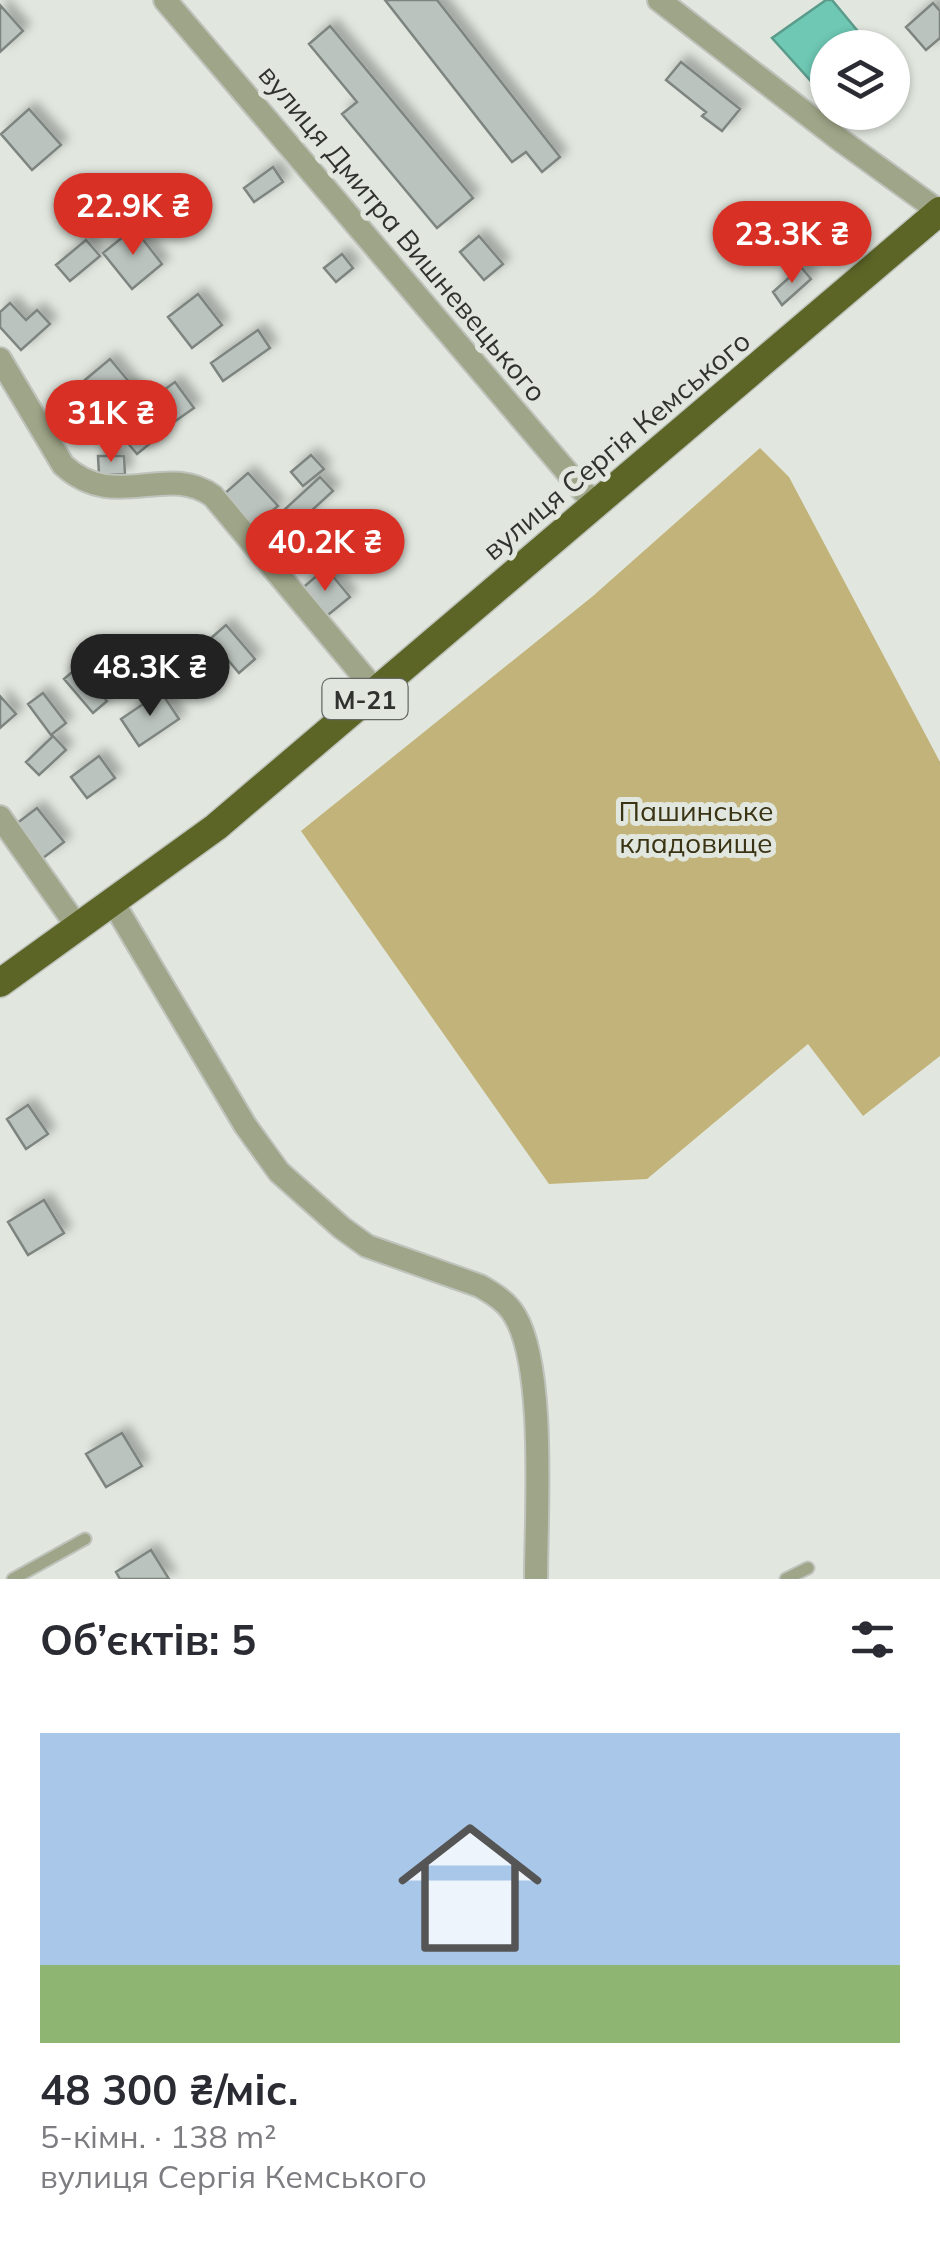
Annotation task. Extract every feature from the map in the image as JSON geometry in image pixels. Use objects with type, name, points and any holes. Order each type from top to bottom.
[{"type":"highway","name":"вулиця Сергія Кемського","points":[[0,983],[216,828],[940,212]]},
{"type":"street","name":"вулиця Дмитра Вишневецького","points":[[165,0],[596,506]]},
{"type":"street","points":[[659,0],[940,212]]},
{"type":"street","points":[[0,360],[64,465],[78,478],[101,487],[188,484],[214,496],[375,690]]},
{"type":"street","points":[[0,817],[78,928]]},
{"type":"street","points":[[114,904],[245,1126],[279,1172],[367,1246],[480,1286],[497,1296],[516,1318],[531,1359],[536,1579]]},
{"type":"lane","points":[[13,1579],[85,1539]]},
{"type":"lane","points":[[786,1579],[808,1568]]},
{"type":"green space","name":"Пашинське кладовище","points":[[760,448],[789,477],[940,762],[940,1056],[863,1116],[808,1044],[647,1179],[549,1184],[301,831],[593,596]]},
{"type":"shaded area","points":[[826,0],[832,0],[857,30],[810,30],[810,80],[772,38]]},
{"type":"building","points":[[385,0],[437,0],[560,157],[542,172],[526,152],[512,162]]},
{"type":"building","points":[[933,3],[940,11],[940,38],[926,50],[906,27]]},
{"type":"building","points":[[0,5],[23,31],[0,52]]},
{"type":"building","points":[[330,26],[473,198],[437,228],[342,114],[357,102],[309,44]]},
{"type":"building","points":[[681,62],[740,109],[722,131],[702,116],[706,112],[666,80]]},
{"type":"building","points":[[29,109],[61,145],[32,170],[1,134]]},
{"type":"building","points":[[273,167],[283,182],[254,202],[244,188]]},
{"type":"building","points":[[134,228],[162,264],[132,289],[103,253]]},
{"type":"building","points":[[479,236],[503,264],[484,280],[460,252]]},
{"type":"building","points":[[86,240],[100,256],[70,281],[56,265]]},
{"type":"building","points":[[342,254],[353,268],[336,282],[324,268]]},
{"type":"building","points":[[801,267],[811,279],[782,305],[773,292]]},
{"type":"building","points":[[198,294],[222,325],[192,348],[168,317]]},
{"type":"building","points":[[10,303],[26,320],[37,310],[50,324],[21,350],[0,327],[0,312]]},
{"type":"building","points":[[258,330],[270,348],[223,381],[211,363]]},
{"type":"building","points":[[110,359],[145,401],[135,409],[158,437],[137,454],[79,385]]},
{"type":"building","points":[[175,382],[194,408],[164,429],[147,402]]},
{"type":"building","points":[[311,455],[324,469],[303,486],[291,472]]},
{"type":"building","points":[[98,456],[124,456],[125,474],[99,475]]},
{"type":"building","points":[[248,473],[278,506],[254,527],[224,494]]},
{"type":"building","points":[[320,477],[333,491],[297,524],[284,510]]},
{"type":"building","points":[[292,522],[305,536],[279,562],[265,547]]},
{"type":"building","points":[[326,568],[350,597],[323,619],[299,591]]},
{"type":"building","points":[[226,625],[255,659],[239,673],[210,639]]},
{"type":"building","points":[[78,667],[107,701],[93,713],[64,679]]},
{"type":"building","points":[[161,692],[179,719],[139,746],[121,719]]},
{"type":"building","points":[[43,693],[66,723],[51,735],[28,704]]},
{"type":"building","points":[[0,696],[16,714],[0,728]]},
{"type":"building","points":[[53,736],[66,750],[39,775],[26,762]]},
{"type":"building","points":[[99,756],[115,778],[87,798],[71,777]]},
{"type":"building","points":[[37,808],[64,842],[43,858],[16,824]]},
{"type":"building","points":[[28,1105],[48,1134],[26,1149],[7,1119]]},
{"type":"building","points":[[44,1200],[64,1233],[28,1255],[8,1222]]},
{"type":"building","points":[[122,1433],[142,1466],[106,1487],[86,1454]]},
{"type":"building","points":[[151,1550],[169,1579],[120,1579],[116,1572]]}]
